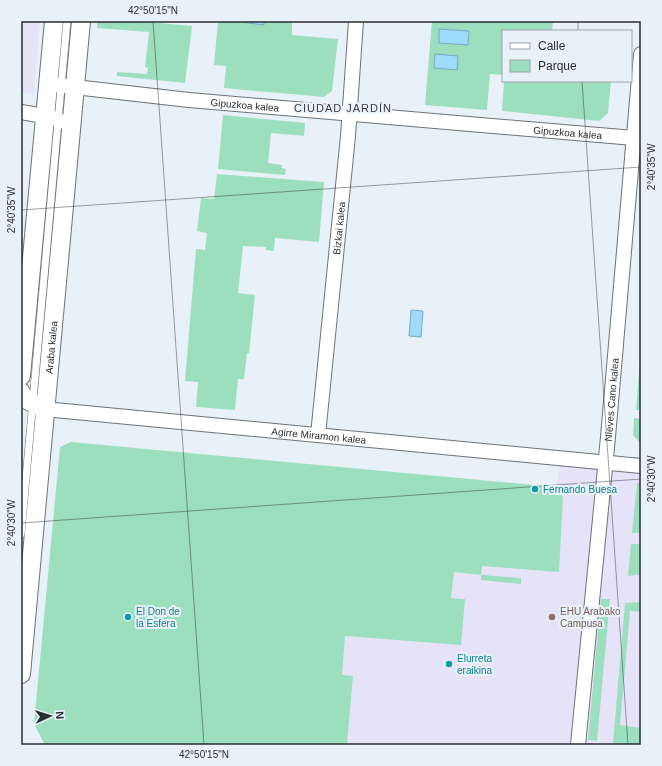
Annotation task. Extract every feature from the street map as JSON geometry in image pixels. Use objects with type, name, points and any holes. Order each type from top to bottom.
[{"type":"street","name":"Araba kalea","points":[[21,376],[59,120],[62,85],[54,21]]},
{"type":"street","name":"Araba kalea","points":[[21,674],[33,402],[62,85],[81,21]]},
{"type":"street","name":"Bizkai kalea","points":[[318,435],[349,114],[356,21]]},
{"type":"street","name":"Nieves Cano kalea","points":[[578,745],[641,54]]},
{"type":"street","name":"Gipuzkoa kalea","points":[[62,85],[189,100],[634,138]]},
{"type":"street","points":[[21,112],[59,120]]},
{"type":"street","name":"Agirre Miramon kalea","points":[[33,402],[318,435],[641,466]]},
{"type":"lane","name":"Araba kalea","points":[[62,85],[67,21]]},
{"type":"lane","name":"Araba kalea","points":[[21,534],[33,402]]},
{"type":"shaded area","points":[[21,21],[40,21],[34,94],[21,92]]},
{"type":"shaded area","name":"EHU Arabako Campusa","points":[[560,466],[641,471],[641,745],[347,745],[353,677],[342,675],[345,636],[393,640],[465,599],[451,598],[454,572],[481,575],[482,565],[563,497],[556,487]]},
{"type":"green space","points":[[97,21],[137,21],[192,26],[185,83],[117,76],[117,72],[147,74],[148,68],[145,67],[149,32],[97,28]]},
{"type":"green space","points":[[218,21],[292,21],[292,35],[338,39],[332,91],[324,97],[224,88],[226,66],[214,65]]},
{"type":"green space","points":[[432,21],[553,21],[552,30],[502,30],[502,75],[490,74],[487,110],[425,105]]},
{"type":"green space","points":[[504,82],[611,82],[608,113],[599,121],[502,111]]},
{"type":"green space","points":[[223,115],[305,123],[304,136],[271,133],[268,163],[282,165],[282,168],[286,169],[285,175],[218,169]]},
{"type":"green space","points":[[217,174],[324,182],[319,242],[275,238],[274,251],[266,250],[266,247],[243,246],[238,293],[255,295],[249,353],[247,353],[244,379],[238,379],[235,410],[196,407],[198,382],[185,381],[196,249],[205,250],[207,233],[197,231],[201,198],[214,199]]},
{"type":"green space","points":[[640,360],[641,410],[636,410]]},
{"type":"green space","points":[[634,418],[641,419],[641,444],[633,435]]},
{"type":"green space","points":[[71,442],[556,487],[563,496],[559,572],[482,566],[481,575],[454,572],[451,598],[465,599],[461,645],[345,636],[342,675],[353,676],[347,745],[45,745],[34,724],[60,447]]},
{"type":"green space","points":[[637,483],[641,483],[641,533],[632,533]]},
{"type":"green space","points":[[631,544],[641,544],[641,574],[628,576]]},
{"type":"green space","points":[[481,575],[521,578],[521,584],[481,580]]},
{"type":"green space","points":[[601,599],[610,599],[597,741],[588,740]]},
{"type":"green space","points":[[641,602],[641,612],[630,611],[620,725],[641,728],[641,745],[613,743],[625,603]]},
{"type":"water","points":[[234,21],[264,21],[264,25]]},
{"type":"water","points":[[439,29],[469,31],[468,45],[439,43]]},
{"type":"water","points":[[435,54],[458,56],[457,70],[434,68]]},
{"type":"water","points":[[411,310],[423,311],[421,337],[409,336]]},
{"type":"place","name":"Fernando Buesa","points":[[535,489]]},
{"type":"place","name":"El Don de la Esfera","points":[[128,617]]},
{"type":"place","name":"EHU Arabako Campusa","points":[[552,617]]},
{"type":"place","name":"Elurreta eraikina","points":[[449,664]]},
{"type":"district","name":"CIUDAD JARDÍN","points":[[343,108]]}]
